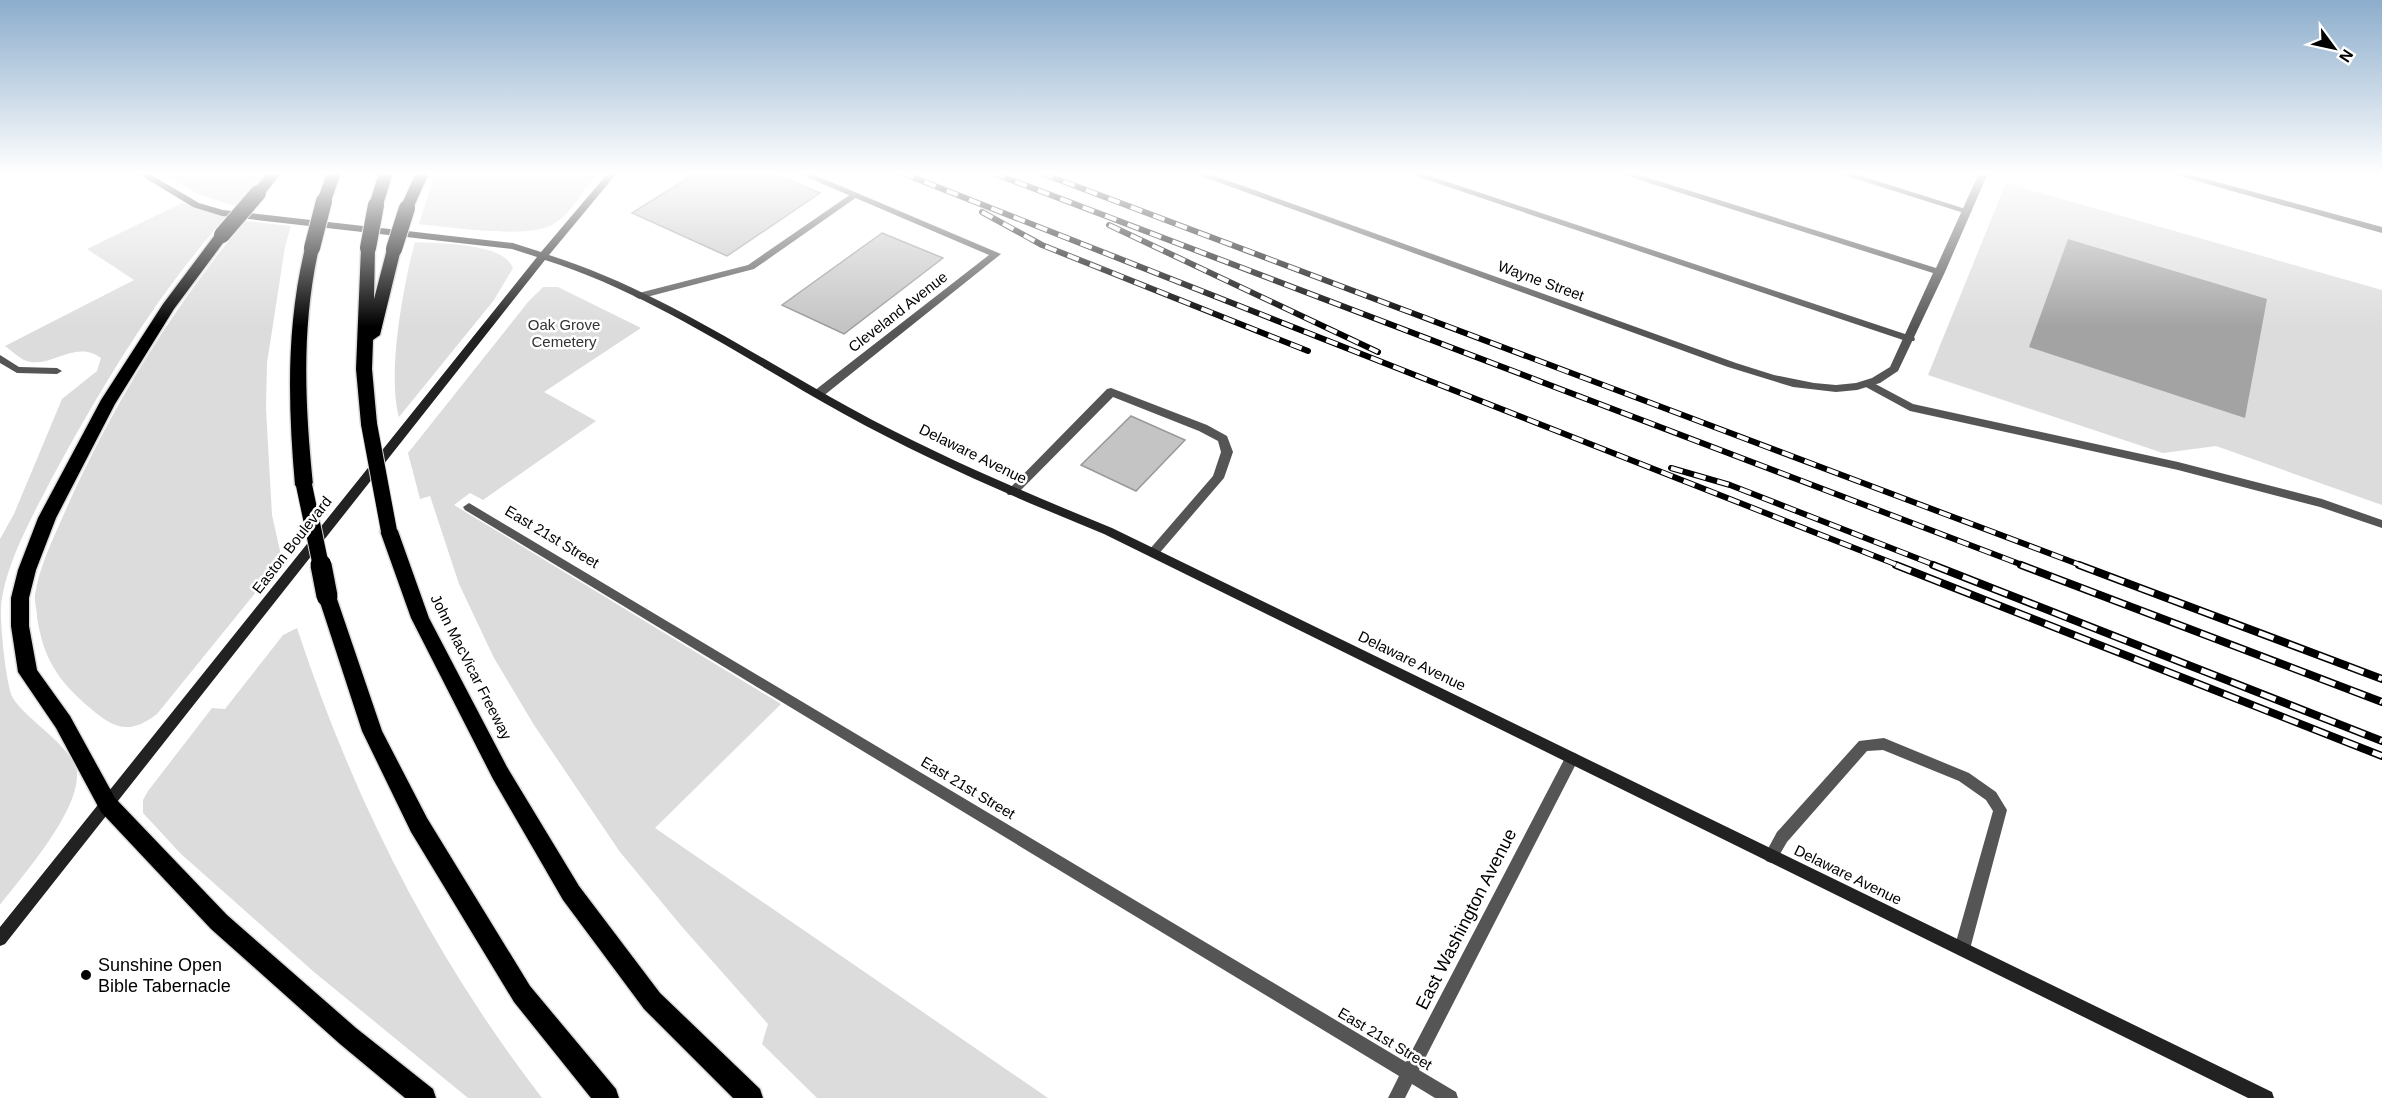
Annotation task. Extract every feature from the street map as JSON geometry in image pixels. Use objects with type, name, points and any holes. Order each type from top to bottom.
[{"type":"highway","points":[[231,224],[168,307],[107,404],[47,518],[27,570],[20,598],[20,626],[28,672],[63,722],[108,805],[219,922],[348,1036],[424,1098]]},
{"type":"highway","points":[[318,224],[301,300],[298,357],[299,434],[304,485],[327,596],[372,731],[419,825],[522,994],[608,1098]]},
{"type":"highway","name":"John MacVicar Freeway","points":[[372,224],[368,248],[364,369],[369,424],[389,531],[420,618],[500,773],[571,893],[652,1001],[751,1098]]},
{"type":"highway","points":[[364,369],[402,224]]},
{"type":"main road","points":[[321,224],[513,246],[544,255]]},
{"type":"main road","name":"Easton Boulevard","points":[[0,939],[570,224]]},
{"type":"main road","name":"Delaware Avenue","points":[[544,255],[639,296],[715,334],[818,394],[1012,492],[1108,531],[2266,1098]]},
{"type":"street","points":[[639,296],[751,267],[812,224]]},
{"type":"street","name":"Cleveland Avenue","points":[[818,394],[996,254],[924,224]]},
{"type":"street","name":"Wayne Street","points":[[1338,224],[1772,378],[1835,388],[1868,384]]},
{"type":"street","points":[[1563,224],[1910,339]]},
{"type":"street","points":[[1785,224],[1940,272]]},
{"type":"street","points":[[1868,384],[1880,380],[1894,369],[1910,339],[1961,224]]},
{"type":"street","points":[[2360,224],[2382,230]]},
{"type":"street","points":[[0,358],[18,370],[57,371]]},
{"type":"street","points":[[1868,384],[1910,408],[2178,466],[2322,503],[2382,524]]},
{"type":"street","points":[[1012,492],[1111,392],[1203,428],[1223,439],[1227,452],[1218,478],[1153,553]]},
{"type":"street","name":"East 21st Street","points":[[470,507],[1450,1098]]},
{"type":"street","points":[[1771,856],[1782,837],[1864,745],[1884,744],[1964,777],[1991,796],[2000,810],[1962,949]]},
{"type":"street","name":"East Washington Avenue","points":[[1396,1098],[1572,758]]},
{"type":"green space","points":[[138,224],[220,224],[176,278],[132,342],[52,478],[13,558],[1,608],[4,654],[10,692],[19,707],[68,754],[77,773],[75,789],[60,824],[0,905],[0,539],[14,514],[62,399],[97,371],[101,358],[81,351],[43,362],[33,362],[22,359],[5,346],[134,280],[87,249]]},
{"type":"green space","points":[[242,224],[291,226],[285,247],[267,363],[266,409],[272,515],[282,560],[157,714],[139,725],[122,727],[107,721],[90,708],[69,688],[54,668],[43,645],[40,632],[35,600],[37,585],[47,553],[101,436],[144,361],[218,254]]},
{"type":"green space","points":[[421,224],[553,224],[525,231]]},
{"type":"green space","points":[[1989,224],[2151,224],[2382,290],[2382,505],[2216,446],[2163,453],[1928,375]]},
{"type":"green space","points":[[415,242],[454,244],[484,249],[497,253],[513,268],[494,300],[399,417],[395,378],[398,330]]},
{"type":"green space","name":"Oak Grove Cemetery","points":[[543,287],[558,287],[641,328],[544,392],[596,421],[483,500],[470,493],[454,505],[781,704],[655,828],[1048,1098],[817,1098],[762,1044],[768,1024],[683,928],[620,852],[534,725],[494,658],[459,584],[430,496],[420,499],[408,453],[528,302]]},
{"type":"green space","points":[[297,628],[343,753],[399,874],[465,988],[502,1044],[542,1098],[468,1098],[314,972],[181,854],[143,813],[143,800],[148,791],[212,708],[225,709],[283,635]]},
{"type":"shaded area","points":[[2068,239],[2267,299],[2245,418],[2029,347]]},
{"type":"building","points":[[657,224],[774,224],[727,256]]},
{"type":"building","points":[[882,233],[943,258],[844,334],[782,305]]},
{"type":"building","points":[[1131,416],[1185,440],[1136,491],[1081,465]]},
{"type":"railway","points":[[1004,224],[1042,245],[1308,351]]},
{"type":"railway","points":[[1032,224],[1900,566]]},
{"type":"railway","points":[[1128,224],[2025,566]]},
{"type":"railway","points":[[1177,224],[2083,566]]},
{"type":"railway","points":[[1109,225],[1378,352]]},
{"type":"railway","points":[[1671,468],[1730,485],[1937,566]]},
{"type":"railway","points":[[1896,565],[2382,756]]},
{"type":"railway","points":[[1933,565],[2382,741]]},
{"type":"railway","points":[[2021,565],[2382,702]]},
{"type":"railway","points":[[2079,565],[2382,679]]},
{"type":"place","name":"Sunshine Open Bible Tabernacle","points":[[86,975]]}]
